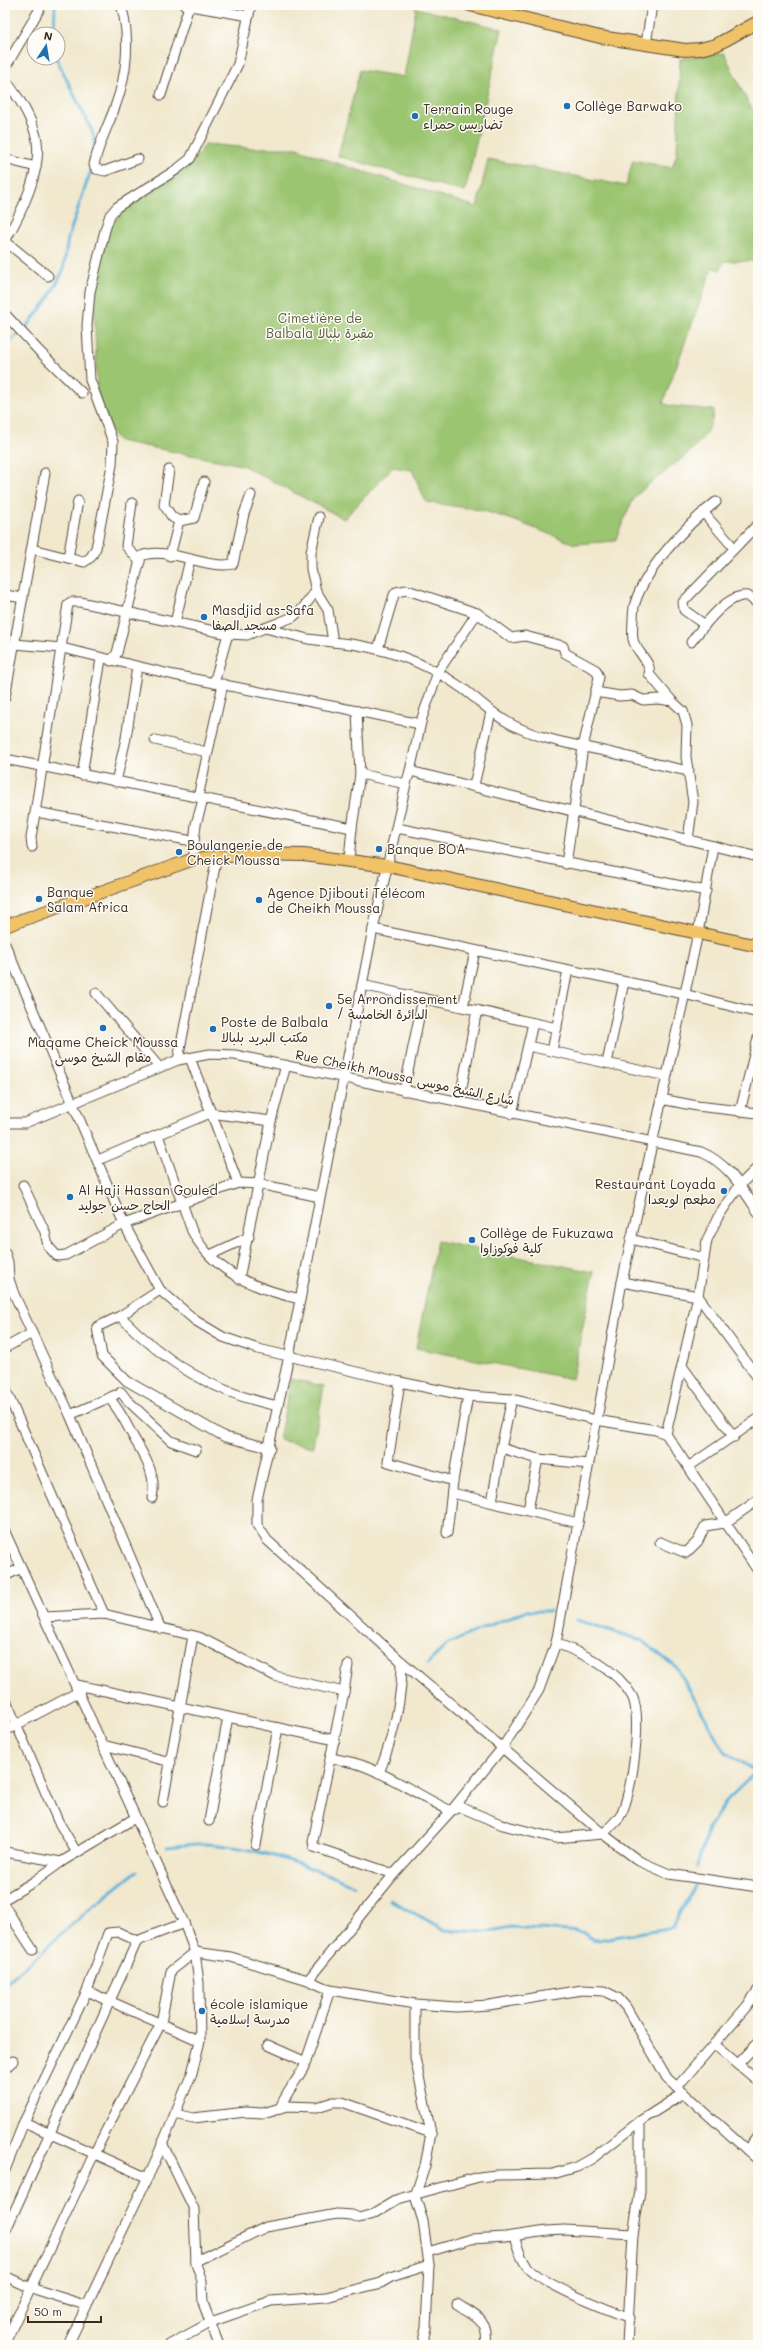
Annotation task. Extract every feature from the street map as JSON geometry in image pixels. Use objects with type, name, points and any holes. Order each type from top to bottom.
[{"type":"main road","points":[[470,5],[600,37],[684,50],[700,49],[731,38],[758,22]]},
{"type":"main road","points":[[5,926],[194,859],[218,856],[296,855],[349,859],[388,866],[758,946]]},
{"type":"street","points":[[5,68],[42,5]]},
{"type":"street","points":[[121,5],[126,30],[126,58],[119,94],[94,165],[96,169],[105,171],[138,159]]},
{"type":"street","points":[[32,549],[84,562],[88,561],[93,554],[97,542],[112,465],[113,442],[93,392],[88,348],[90,292],[107,222],[117,207],[176,170],[190,159],[238,64],[251,5]]},
{"type":"street","points":[[646,44],[652,5]]},
{"type":"street","points":[[161,95],[186,6],[249,16]]},
{"type":"street","points":[[5,79],[22,102],[32,125],[37,146],[36,167],[16,222],[5,241],[48,276]]},
{"type":"street","points":[[5,159],[36,167]]},
{"type":"street","points":[[5,314],[22,331],[38,351],[82,393]]},
{"type":"street","points":[[169,470],[164,505],[172,517],[179,521],[194,518],[204,482]]},
{"type":"street","points":[[5,696],[45,473]]},
{"type":"street","points":[[112,661],[117,653],[142,555],[170,556],[233,564],[244,514],[251,495]]},
{"type":"street","points":[[68,558],[78,501]]},
{"type":"street","points":[[688,840],[693,809],[686,757],[687,720],[683,711],[672,701],[649,674],[649,668],[633,640],[634,603],[663,555],[703,512],[716,502]]},
{"type":"street","points":[[132,503],[126,546],[140,562]]},
{"type":"street","points":[[703,512],[734,548]]},
{"type":"street","points":[[319,517],[310,562],[316,591],[328,610],[333,642]]},
{"type":"street","points":[[170,556],[179,521]]},
{"type":"street","points":[[705,625],[684,610],[682,604],[758,524]]},
{"type":"street","points":[[175,623],[190,559]]},
{"type":"street","points":[[378,649],[392,599],[396,592],[407,590],[477,612],[511,638],[525,636],[563,646],[564,653],[596,670],[599,677],[583,747],[566,864]]},
{"type":"street","points":[[32,847],[31,838],[62,648],[67,608],[71,602],[80,602],[228,634],[247,635],[298,614],[316,591]]},
{"type":"street","points":[[5,596],[23,598]]},
{"type":"street","points":[[691,642],[705,625],[735,597],[748,596],[758,604]]},
{"type":"street","points":[[477,612],[438,672],[420,724],[373,929],[289,1356],[270,1448],[257,1500],[257,1525],[267,1540],[402,1662],[603,1834],[639,1861],[668,1874],[758,1887]]},
{"type":"street","points":[[265,628],[333,642],[378,649],[438,672],[464,689],[491,712],[512,725],[531,733],[653,765],[689,771]]},
{"type":"street","points":[[194,859],[196,824],[203,800],[199,794],[228,634]]},
{"type":"street","points":[[14,644],[62,648],[137,667],[420,724]]},
{"type":"street","points":[[82,775],[101,659]]},
{"type":"street","points":[[116,782],[126,738],[137,667]]},
{"type":"street","points":[[595,692],[620,696],[632,695],[643,700],[658,699],[672,701]]},
{"type":"street","points":[[349,859],[360,774],[357,711]]},
{"type":"street","points":[[474,785],[491,712]]},
{"type":"street","points":[[155,740],[207,752]]},
{"type":"street","points":[[5,759],[203,800],[352,828]]},
{"type":"street","points":[[410,770],[758,857]]},
{"type":"street","points":[[360,774],[406,784]]},
{"type":"street","points":[[36,812],[162,834],[194,842]]},
{"type":"street","points":[[397,828],[566,864],[706,890]]},
{"type":"street","points":[[308,1980],[394,1874],[451,1811],[503,1747],[539,1690],[556,1643],[622,1282],[698,933],[713,846]]},
{"type":"street","points":[[178,1060],[218,856]]},
{"type":"street","points":[[373,929],[684,994],[758,1013]]},
{"type":"street","points":[[5,944],[124,1224],[160,1290],[196,1321],[223,1337],[258,1349],[400,1382],[468,1396],[512,1399],[596,1420],[656,1430],[666,1434],[758,1571]]},
{"type":"street","points":[[463,1007],[475,951]]},
{"type":"street","points":[[552,1051],[568,970]]},
{"type":"street","points":[[607,1062],[624,982]]},
{"type":"street","points":[[362,985],[557,1028]]},
{"type":"street","points":[[96,993],[159,1067]]},
{"type":"street","points":[[404,1091],[423,998]]},
{"type":"street","points":[[459,1102],[477,1010]]},
{"type":"street","points":[[512,1114],[533,1023]]},
{"type":"street","points":[[740,1112],[758,1038]]},
{"type":"street","points":[[528,1046],[666,1076]]},
{"type":"street","name":"Rue Cheikh Moussa شارع الشيخ موسى","points":[[5,1123],[25,1123],[73,1101],[178,1060],[223,1054],[286,1065],[512,1114],[701,1152],[720,1162],[740,1185],[758,1212]]},
{"type":"street","points":[[190,1058],[238,1183]]},
{"type":"street","points":[[239,1279],[249,1237],[271,1121],[286,1065]]},
{"type":"street","points":[[661,1099],[740,1112],[758,1113]]},
{"type":"street","points":[[98,1160],[210,1113],[271,1121]]},
{"type":"street","points":[[158,1135],[195,1238],[210,1255],[239,1279],[271,1293],[300,1299]]},
{"type":"street","points":[[666,1434],[698,1296],[710,1232],[740,1185],[758,1166]]},
{"type":"street","points":[[23,1185],[45,1232],[48,1246],[57,1256],[66,1255],[124,1224],[238,1183],[259,1184],[320,1197]]},
{"type":"street","points":[[210,1255],[249,1237]]},
{"type":"street","points":[[631,1239],[704,1258]]},
{"type":"street","points":[[5,1253],[8,1262],[10,1285],[70,1415],[161,1629]]},
{"type":"street","points":[[622,1282],[698,1296],[758,1378]]},
{"type":"street","points":[[160,1290],[120,1316],[97,1327],[102,1356],[127,1381],[225,1437],[270,1448]]},
{"type":"street","points":[[120,1316],[139,1335],[208,1383],[234,1395],[278,1406]]},
{"type":"street","points":[[5,1348],[32,1333]]},
{"type":"street","points":[[682,1366],[734,1437]]},
{"type":"street","points":[[70,1415],[121,1392],[127,1381]]},
{"type":"street","points":[[400,1382],[388,1462],[453,1481]]},
{"type":"street","points":[[5,1388],[104,1614]]},
{"type":"street","points":[[121,1392],[127,1400],[171,1441],[196,1450]]},
{"type":"street","points":[[447,1533],[453,1481],[468,1396]]},
{"type":"street","points":[[109,1398],[126,1422],[145,1456],[155,1487],[152,1498]]},
{"type":"street","points":[[492,1502],[501,1448],[512,1399]]},
{"type":"street","points":[[688,1467],[734,1437],[758,1419]]},
{"type":"street","points":[[501,1448],[538,1459],[588,1464]]},
{"type":"street","points":[[528,1510],[538,1459]]},
{"type":"street","points":[[452,1493],[578,1523]]},
{"type":"street","points":[[660,1542],[686,1553],[698,1541],[705,1526],[725,1523],[758,1500]]},
{"type":"street","points":[[5,1532],[78,1688],[135,1818],[184,1922],[195,1952],[200,2041],[192,2073],[148,2178],[85,2305],[68,2345]]},
{"type":"street","points":[[5,1576],[21,1568]]},
{"type":"street","points":[[45,1617],[104,1614],[193,1636],[210,1642],[239,1660],[275,1676],[344,1692]]},
{"type":"street","points":[[162,1802],[171,1762],[179,1707],[193,1636]]},
{"type":"street","points":[[331,1758],[361,1765],[379,1773],[422,1798],[451,1811],[460,1807],[503,1825],[555,1838],[603,1834],[620,1815],[629,1788],[635,1752],[637,1711],[632,1696],[614,1675],[591,1657],[556,1643]]},
{"type":"street","points":[[379,1773],[393,1737],[402,1679],[402,1662]]},
{"type":"street","points":[[348,1666],[335,1740],[313,1840],[314,1846],[394,1874]]},
{"type":"street","points":[[5,1732],[78,1688],[179,1707],[335,1740]]},
{"type":"street","points":[[5,1698],[58,1821],[77,1853]]},
{"type":"street","points":[[209,1821],[228,1717]]},
{"type":"street","points":[[256,1845],[278,1728]]},
{"type":"street","points":[[103,1745],[171,1762]]},
{"type":"street","points":[[5,1899],[36,1881],[61,1862],[135,1818]]},
{"type":"street","points":[[5,1852],[61,1862]]},
{"type":"street","points":[[5,1907],[33,1950]]},
{"type":"street","points":[[5,2232],[51,2135],[137,1941],[184,1922]]},
{"type":"street","points":[[5,2170],[24,2122],[87,1991],[108,1933],[118,1932],[137,1941]]},
{"type":"street","points":[[5,2343],[94,2154],[161,2023],[171,1971],[195,1952],[231,1957],[308,1980],[330,1990],[415,2004],[456,2007],[489,2005],[582,1990],[604,1991],[618,1998],[626,2007],[667,2078],[758,2160]]},
{"type":"street","points":[[280,2108],[306,2062],[330,1990]]},
{"type":"street","points":[[196,2261],[266,2228],[338,2214],[352,2215],[359,2218],[373,2214],[398,2199],[415,2196],[485,2176],[553,2174],[577,2167],[593,2158],[680,2090],[714,2044],[758,1990]]},
{"type":"street","points":[[87,1991],[200,2041]]},
{"type":"street","points":[[415,2004],[415,2058],[430,2133],[425,2166],[415,2196],[423,2221],[429,2265],[426,2328],[422,2345]]},
{"type":"street","points":[[738,2064],[758,2043]]},
{"type":"street","points":[[714,2044],[758,2081]]},
{"type":"street","points":[[268,2045],[306,2062]]},
{"type":"street","points":[[5,2068],[13,2061]]},
{"type":"street","points":[[175,2114],[193,2118],[246,2112],[263,2112],[287,2106],[317,2107],[342,2102],[430,2133]]},
{"type":"street","points":[[627,2345],[630,2318],[633,2234],[640,2191],[640,2121]]},
{"type":"street","points":[[24,2122],[148,2178]]},
{"type":"street","points":[[747,2150],[758,2136]]},
{"type":"street","points":[[162,2143],[194,2208],[196,2261],[202,2281],[203,2303],[219,2345]]},
{"type":"street","points":[[428,2252],[471,2239],[564,2230],[633,2234]]},
{"type":"street","points":[[514,2236],[526,2265],[546,2280],[585,2300],[630,2318]]},
{"type":"street","points":[[169,2345],[211,2322],[271,2301],[326,2297],[348,2292],[381,2283],[391,2277],[429,2265]]},
{"type":"street","points":[[5,2276],[31,2288],[85,2305]]},
{"type":"street","points":[[457,2304],[482,2321],[487,2330],[485,2345]]},
{"type":"green space","name":"Terrain Rouge تضاريس حمراء","points":[[416,8],[502,29],[465,192],[338,156],[360,70],[404,77]]},
{"type":"green space","name":"Cimetière de Balbala مقبرة بلبالا","points":[[724,53],[749,105],[758,113],[758,261],[724,261],[720,270],[712,268],[663,403],[671,406],[714,410],[711,423],[704,436],[695,447],[638,494],[628,509],[615,541],[575,544],[513,520],[481,510],[426,502],[412,470],[393,467],[344,519],[242,465],[119,441],[98,415],[94,298],[107,230],[136,194],[188,167],[206,144],[250,148],[297,148],[333,162],[477,207],[488,159],[626,186],[633,160],[672,168],[677,154],[680,59]]},
{"type":"green space","points":[[437,1241],[594,1272],[572,1379],[416,1348]]},
{"type":"green space","points":[[291,1379],[324,1386],[313,1447],[279,1440]]},
{"type":"waterway","points":[[54,26],[55,5]]},
{"type":"waterway","points":[[60,66],[93,133],[95,150]]},
{"type":"waterway","points":[[5,346],[27,326],[47,301],[63,271],[68,238],[92,167]]},
{"type":"waterway","points":[[428,1663],[448,1644],[481,1629],[525,1611],[550,1611]]},
{"type":"waterway","points":[[577,1620],[641,1640],[677,1668],[724,1751],[756,1771]]},
{"type":"waterway","points":[[697,1866],[708,1829],[728,1799],[758,1770]]},
{"type":"waterway","points":[[167,1847],[202,1844],[245,1849],[301,1864],[354,1886]]},
{"type":"waterway","points":[[5,1984],[91,1908],[137,1871]]},
{"type":"waterway","points":[[390,1900],[445,1930],[485,1932],[511,1927],[582,1932],[592,1939],[597,1940],[673,1927],[696,1884]]},
{"type":"place","name":"Collège Barwako","points":[[567,106]]},
{"type":"place","name":"Terrain Rouge تضاريس حمراء","points":[[415,116]]},
{"type":"place","name":"Masdjid as-Safa مسجد الصفا","points":[[204,617]]},
{"type":"place","name":"Banque BOA","points":[[379,849]]},
{"type":"place","name":"Boulangerie de Cheick Moussa","points":[[179,852]]},
{"type":"place","name":"Banque Salam Africa","points":[[39,899]]},
{"type":"place","name":"Agence Djibouti Télécom de Cheikh Moussa","points":[[259,900]]},
{"type":"place","name":"5e Arrondissement / الدائرة الخامسة","points":[[329,1006]]},
{"type":"place","name":"Maqame Cheick Moussa مقام الشيخ موسى","points":[[103,1028]]},
{"type":"place","name":"Poste de Balbala مكتب البريد بلبالا","points":[[213,1029]]},
{"type":"place","name":"Restaurant Loyada مطعم لويعدا","points":[[724,1191]]},
{"type":"place","name":"Al Haji Hassan Gouled الحاج حسن جوليد","points":[[70,1197]]},
{"type":"place","name":"Collège de Fukuzawa كلية فوكوزاوا","points":[[472,1240]]},
{"type":"place","name":"école islamique مدرسة إسلامية","points":[[202,2011]]}]
